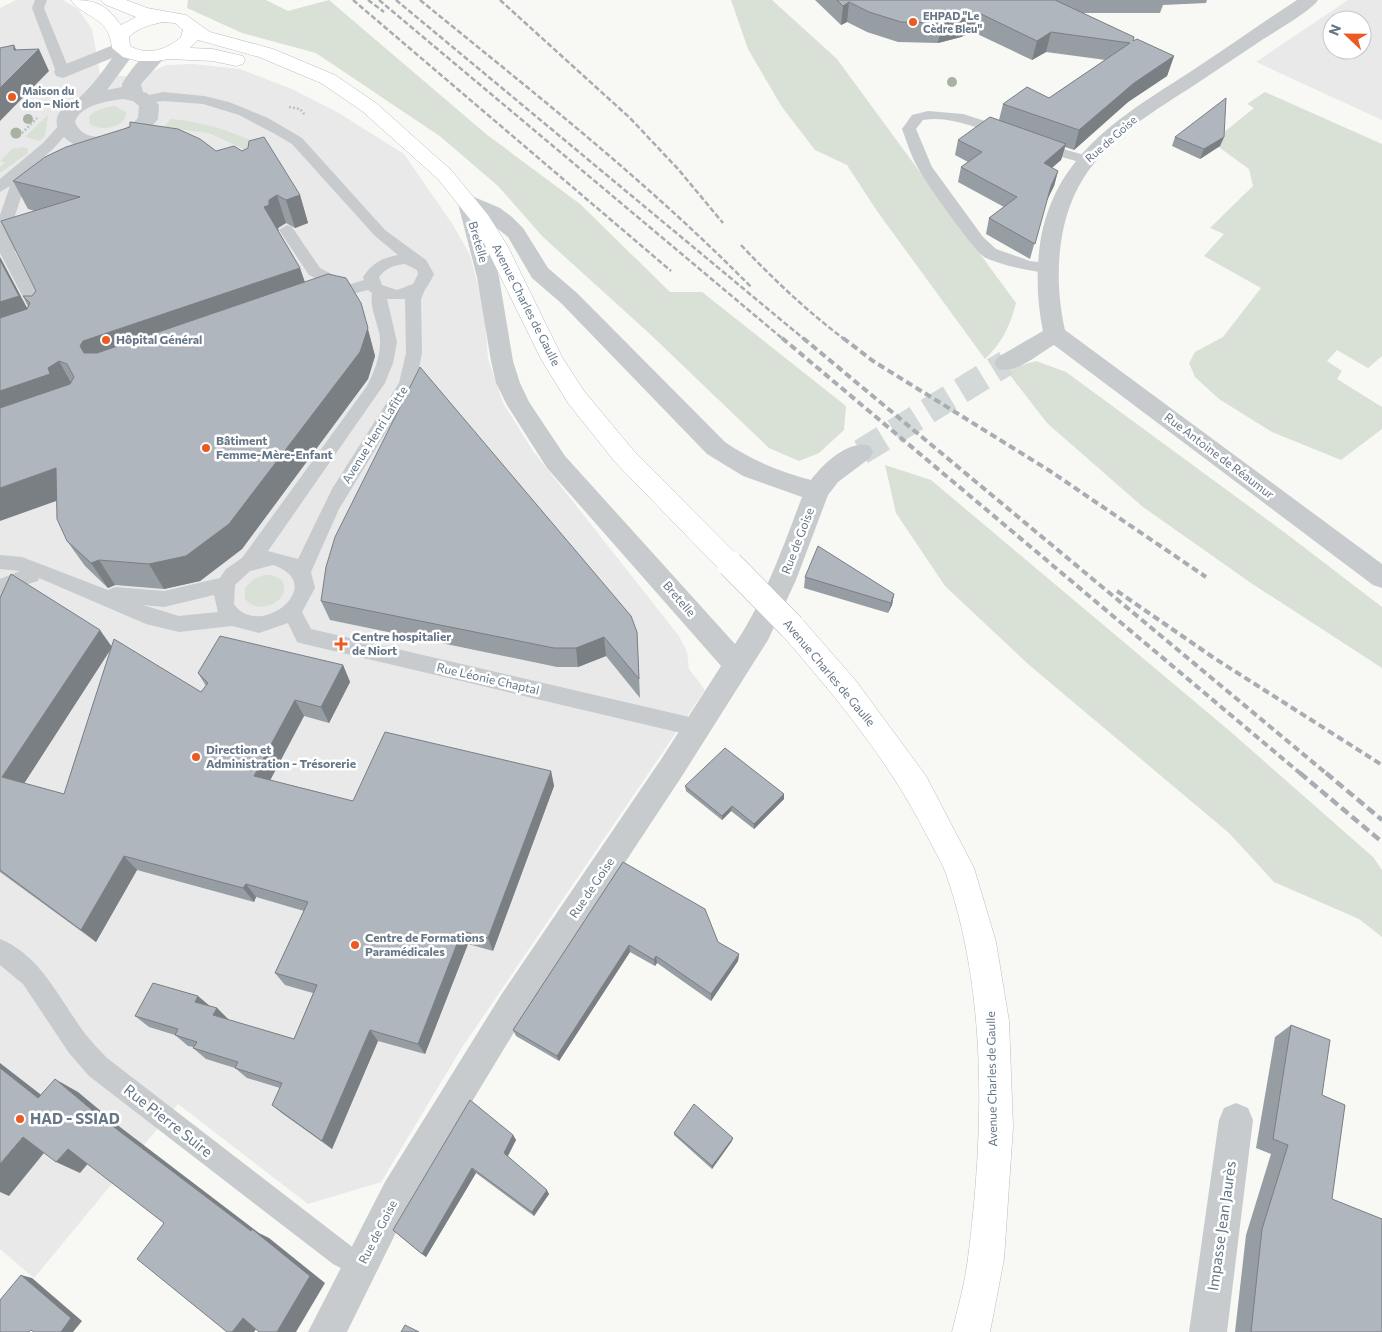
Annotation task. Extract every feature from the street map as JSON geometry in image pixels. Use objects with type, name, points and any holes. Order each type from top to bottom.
[{"type":"main road","points":[[80,0],[105,16],[122,46]]},
{"type":"main road","points":[[110,0],[134,10],[160,17]]},
{"type":"main road","points":[[122,46],[124,31],[139,21],[160,17]]},
{"type":"main road","name":"Avenue Charles de Gaulle","points":[[160,17],[180,19],[204,36],[266,53],[328,79],[363,102],[445,175],[467,200],[496,245],[552,359],[576,397],[624,456],[792,627],[846,689],[916,785],[959,868],[980,942],[993,1021],[996,1127],[986,1259],[971,1332]]},
{"type":"main road","points":[[163,54],[177,49],[190,39],[192,28]]},
{"type":"main road","name":"Avenue Charles de Gaulle","points":[[122,46],[146,56],[163,54],[214,55],[254,65],[338,100],[392,128]]},
{"type":"street","name":"Rue de Goise","points":[[1055,334],[1049,315],[1049,268],[1059,206],[1073,177],[1086,160],[1148,107],[1309,0]]},
{"type":"street","points":[[63,72],[122,46]]},
{"type":"street","points":[[122,46],[110,75],[87,101],[70,112],[66,126],[69,132],[81,139],[97,142],[111,140],[124,137],[143,125],[150,112],[131,84],[135,77],[163,54]]},
{"type":"street","points":[[87,101],[111,94],[139,98]]},
{"type":"street","name":"Bretelle","points":[[467,200],[493,213],[505,222],[516,233],[540,273],[570,298],[716,448],[732,460],[754,471],[817,491]]},
{"type":"street","name":"Bretelle","points":[[467,200],[488,276],[502,361],[508,383],[519,405],[556,462],[738,666]]},
{"type":"street","points":[[1006,363],[1055,334]]},
{"type":"street","name":"Rue Antoine de Réaumur","points":[[1055,334],[1382,578]]},
{"type":"street","name":"Rue de Goise","points":[[327,1332],[397,1194],[514,1003],[738,666],[783,580],[817,491],[829,476],[861,452]]},
{"type":"street","name":"Impasse Jean Jaurès","points":[[1208,1332],[1236,1120]]},
{"type":"lane","points":[[41,0],[38,8],[63,72]]},
{"type":"lane","points":[[139,98],[185,96],[222,105],[281,130],[297,141],[380,233],[424,268],[425,280],[415,290],[397,295],[376,288],[348,290],[330,296]]},
{"type":"lane","points":[[1049,268],[1029,266],[990,253],[978,241],[925,168],[909,129],[913,121],[919,117],[931,116],[980,123],[1031,143],[1086,160]]},
{"type":"lane","points":[[0,188],[48,146],[66,126]]},
{"type":"lane","points":[[78,152],[111,140]]},
{"type":"lane","points":[[0,198],[49,164]]},
{"type":"lane","points":[[18,185],[5,222],[7,252],[42,318]]},
{"type":"lane","points":[[287,230],[309,266],[321,277],[340,282],[348,290]]},
{"type":"lane","points":[[380,233],[380,266]]},
{"type":"lane","points":[[376,288],[371,277],[380,266],[394,260],[405,259],[420,264]]},
{"type":"lane","name":"Avenue Henri Lafitte","points":[[249,563],[374,389],[385,364],[388,337],[378,304],[376,288]]},
{"type":"lane","name":"Avenue Henri Lafitte","points":[[302,572],[311,546],[340,489],[392,411],[411,374],[414,348],[411,303],[415,290]]},
{"type":"lane","points":[[273,558],[295,564],[302,572],[306,581],[305,591],[292,611],[269,623],[256,625],[243,623],[233,618],[222,603],[222,593],[226,584],[239,569],[249,563],[273,558]]},
{"type":"lane","points":[[0,562],[15,562],[91,590],[153,618],[179,624],[233,618]]},
{"type":"lane","points":[[0,590],[9,582],[42,573]]},
{"type":"lane","points":[[91,590],[114,595],[164,599],[226,584]]},
{"type":"lane","name":"Rue Léonie Chaptal","points":[[292,611],[304,636],[698,728]]},
{"type":"lane","name":"Rue Pierre Suire","points":[[0,950],[30,976],[78,1044],[98,1067],[342,1255],[362,1266]]},
{"type":"shaded area","name":"Centre hospitalier de Niort","points":[[16,0],[63,0],[78,9],[92,29],[100,74],[135,77],[145,75],[166,65],[193,64],[240,69],[292,89],[337,112],[404,154],[453,225],[470,255],[484,309],[488,359],[503,403],[533,451],[679,636],[687,652],[689,669],[705,690],[461,1049],[381,1182],[308,1204],[178,1104],[34,1278],[0,1249],[0,8]]},
{"type":"shaded area","points":[[188,0],[266,0],[288,11],[329,0],[486,134],[580,204],[670,292],[702,292],[846,406],[844,430],[819,453],[799,461],[769,448],[651,335],[543,237],[498,186],[441,137],[316,53],[242,33],[187,8]]},
{"type":"shaded area","points":[[731,0],[772,0],[837,59],[1016,303],[1005,334],[985,359],[877,211],[847,165],[815,150],[782,107],[748,49]]},
{"type":"shaded area","points":[[1348,0],[1382,0],[1382,120],[1256,62],[1322,18],[1322,60],[1372,60],[1372,10],[1333,10]]},
{"type":"shaded area","points":[[1265,92],[1382,144],[1382,356],[1368,368],[1337,350],[1327,361],[1342,371],[1337,379],[1382,407],[1382,429],[1341,460],[1272,432],[1219,399],[1195,377],[1189,363],[1195,352],[1223,337],[1261,288],[1204,256],[1224,234],[1210,228],[1253,186],[1249,169],[1216,145],[1217,138],[1254,108],[1247,104]]},
{"type":"shaded area","points":[[115,106],[126,112],[122,122],[106,128],[90,124],[89,117],[95,112]]},
{"type":"shaded area","points":[[48,115],[45,136],[40,141],[25,137]]},
{"type":"shaded area","points":[[171,119],[215,127],[257,143],[248,151],[209,133],[164,127]]},
{"type":"shaded area","points":[[24,147],[28,149],[28,153],[0,173],[0,167],[5,162],[0,161],[12,149]]},
{"type":"shaded area","points":[[1036,361],[1066,372],[1284,532],[1382,607],[1382,668],[1251,583],[1143,507],[1047,423],[1006,370]]},
{"type":"shaded area","points":[[885,465],[931,480],[1232,733],[1373,857],[1382,870],[1382,937],[1359,919],[1274,882],[1229,833],[1028,664],[945,586],[896,513]]},
{"type":"shaded area","points":[[265,575],[272,575],[282,580],[283,595],[279,600],[265,606],[251,604],[245,599],[245,588],[254,579]]},
{"type":"building","points":[[837,0],[1055,0],[1134,37],[1133,41],[1137,39],[1174,56],[1134,83],[1079,130],[1003,104],[1027,87],[1049,98],[1130,43],[1051,32],[1037,41],[977,12],[965,18],[942,23],[901,22],[869,12],[849,2],[843,6]]},
{"type":"building","points":[[14,45],[14,50],[39,49],[0,88],[0,48]]},
{"type":"building","points":[[1226,98],[1224,137],[1204,149],[1175,137]]},
{"type":"building","points":[[990,117],[1066,144],[1044,163],[1058,171],[1051,186],[1035,244],[989,218],[1017,197],[961,167],[982,152],[958,140]]},
{"type":"building","points":[[130,122],[178,129],[200,139],[216,151],[234,146],[242,151],[248,148],[249,141],[264,137],[300,195],[286,200],[277,195],[269,200],[269,205],[264,207],[300,268],[83,341],[80,346],[84,353],[97,353],[328,274],[346,278],[361,303],[368,328],[360,352],[229,524],[186,556],[149,564],[99,560],[91,563],[67,541],[57,519],[56,468],[0,488],[0,408],[70,384],[74,377],[67,364],[59,361],[48,368],[50,374],[0,391],[0,318],[27,309],[30,303],[23,296],[32,296],[36,291],[1,221],[80,197],[13,181],[45,157],[66,147],[130,127]]},
{"type":"building","points":[[0,260],[19,296],[0,302]]},
{"type":"building","points":[[420,367],[631,616],[637,632],[639,679],[604,637],[576,648],[554,648],[321,601],[326,567],[335,537]]},
{"type":"building","points":[[818,546],[894,594],[891,603],[805,577]]},
{"type":"building","points":[[11,574],[100,630],[2,777],[64,794],[114,639],[201,692],[208,683],[198,673],[220,636],[343,665],[321,707],[295,700],[254,776],[353,801],[385,732],[551,771],[488,938],[462,931],[418,1044],[370,1030],[322,1141],[272,1105],[282,1083],[235,1068],[238,1062],[193,1048],[197,1042],[175,1035],[178,1029],[135,1016],[153,983],[198,996],[195,1002],[217,1008],[213,1015],[294,1039],[317,985],[275,973],[308,902],[246,884],[243,888],[124,856],[81,930],[0,870],[0,598]]},
{"type":"building","points":[[725,748],[784,794],[754,824],[732,806],[722,816],[685,786]]},
{"type":"building","points":[[623,862],[705,909],[718,942],[739,954],[711,994],[656,956],[654,960],[629,945],[557,1056],[513,1030]]},
{"type":"building","points":[[1291,1025],[1330,1040],[1322,1095],[1345,1105],[1332,1199],[1382,1219],[1382,1332],[1251,1332],[1262,1229],[1288,1145],[1273,1139]]},
{"type":"building","points":[[0,1068],[38,1098],[55,1079],[98,1115],[251,1231],[252,1229],[310,1276],[277,1332],[259,1332],[243,1318],[232,1332],[227,1332],[137,1259],[164,1223],[68,1149],[56,1162],[23,1137],[0,1164]]},
{"type":"building","points":[[470,1100],[513,1135],[504,1153],[547,1190],[532,1212],[472,1168],[422,1254],[393,1230]]},
{"type":"building","points":[[694,1104],[733,1138],[712,1166],[674,1133]]},
{"type":"building","points":[[21,1275],[71,1318],[61,1332],[34,1332],[31,1330],[29,1332],[0,1332],[0,1300]]},
{"type":"building","points":[[405,1325],[419,1332],[401,1332]]},
{"type":"tunnel","points":[[861,452],[1006,363]]},
{"type":"railway","points":[[353,0],[671,271]]},
{"type":"railway","points":[[368,0],[384,12]]},
{"type":"railway","points":[[379,0],[783,339]]},
{"type":"railway","points":[[396,0],[804,339]]},
{"type":"railway","points":[[420,0],[632,175],[713,249],[752,288]]},
{"type":"railway","points":[[500,0],[630,118],[678,169],[723,223]]},
{"type":"railway","points":[[741,245],[791,294],[844,339]]},
{"type":"railway","points":[[782,338],[1301,774]]},
{"type":"railway","points":[[803,338],[1327,774]]},
{"type":"railway","points":[[843,338],[873,361],[1050,471],[1206,577]]},
{"type":"railway","points":[[1117,591],[1214,658],[1382,765]]},
{"type":"railway","points":[[1300,773],[1382,842]]},
{"type":"railway","points":[[1326,773],[1382,820]]},
{"type":"place","name":"EHPAD \"Le Cèdre Bleu\"","points":[[913,22]]},
{"type":"place","name":"Maison du don – Niort","points":[[12,97]]},
{"type":"place","name":"Hôpital Général","points":[[106,340]]},
{"type":"place","name":"Bâtiment Femme-Mère-Enfant","points":[[206,448]]},
{"type":"place","name":"Centre hospitalier de Niort","points":[[341,644]]},
{"type":"place","name":"Direction et Administration - Trésorerie","points":[[196,757]]},
{"type":"place","name":"Centre de Formations Paramédicales","points":[[355,945]]},
{"type":"place","name":"HAD - SSIAD","points":[[20,1119]]}]
